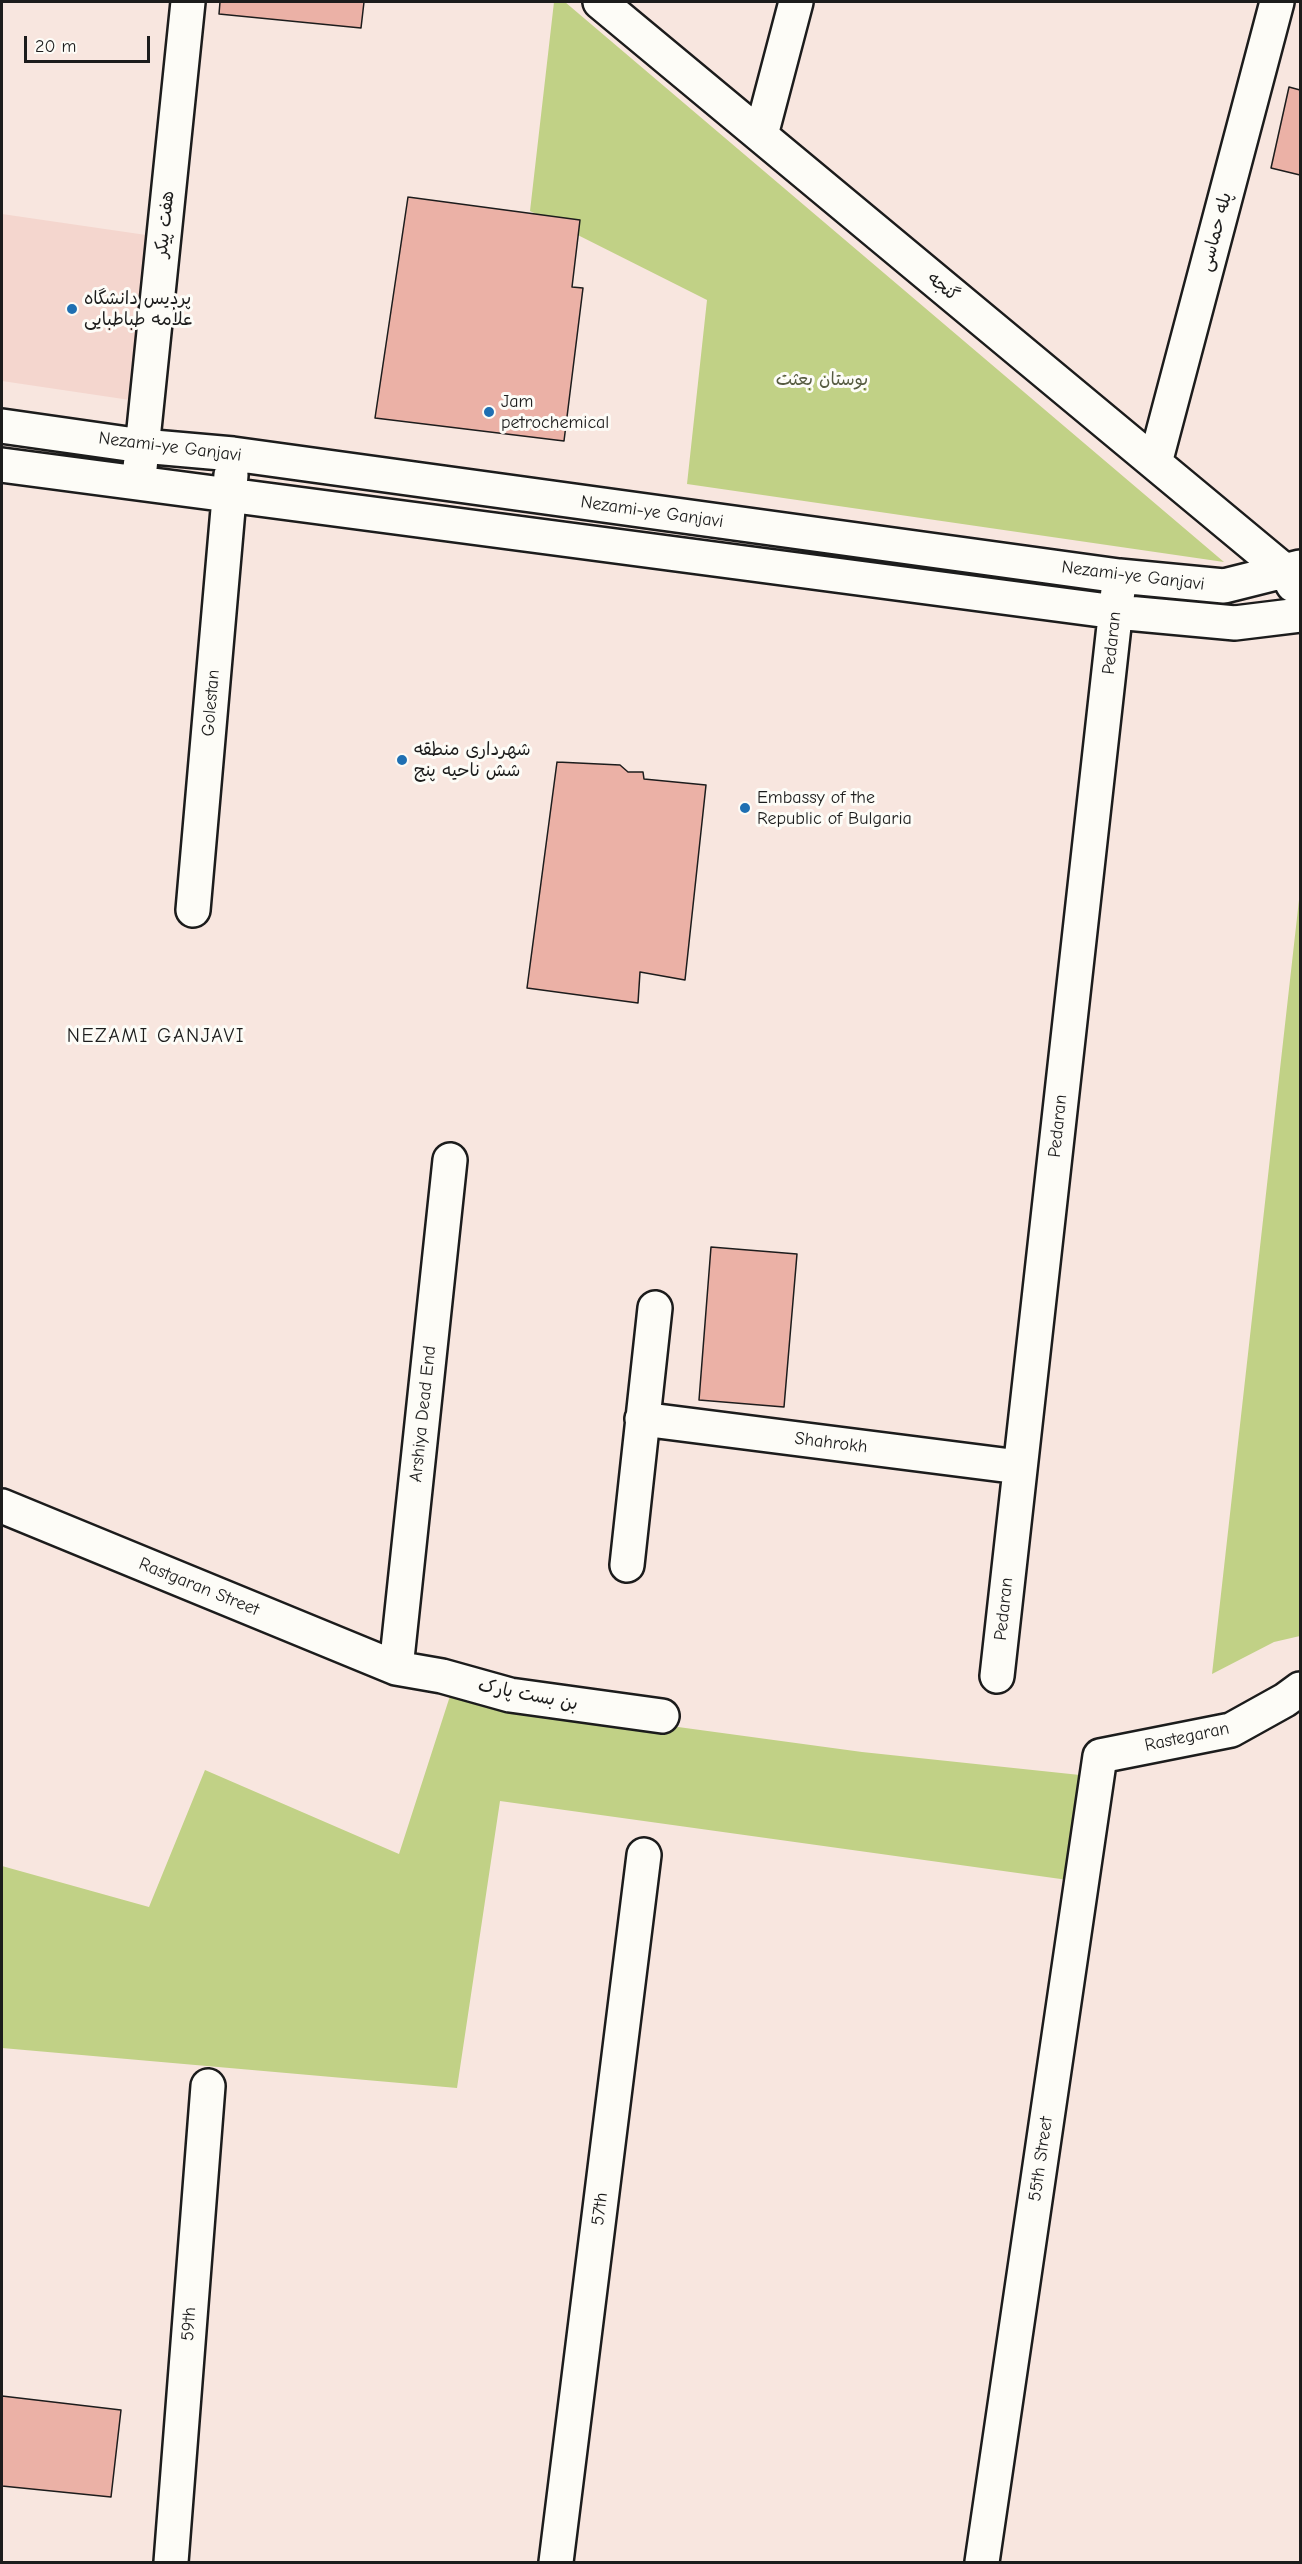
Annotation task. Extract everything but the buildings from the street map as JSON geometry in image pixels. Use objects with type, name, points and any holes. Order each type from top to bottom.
[{"type":"street","name":"هفت پیکر","points":[[139,484],[188,2]]},
{"type":"street","name":"گنجه","points":[[600,2],[1296,579]]},
{"type":"street","points":[[761,135],[796,2]]},
{"type":"street","name":"پله حماسی","points":[[1155,463],[1277,2]]},
{"type":"street","name":"Nezami-ye Ganjavi","points":[[2,426],[142,446],[233,454],[1119,576],[1224,586],[1296,579]]},
{"type":"street","name":"Golestan","points":[[193,910],[233,454]]},
{"type":"street","name":"Nezami-ye Ganjavi","points":[[2,465],[1116,612],[1235,623],[1300,615]]},
{"type":"street","name":"Pedaran","points":[[997,1676],[1119,576]]},
{"type":"street","name":"Arshiya Dead End","points":[[396,1668],[450,1160]]},
{"type":"street","points":[[627,1565],[655,1308]]},
{"type":"street","name":"Shahrokh","points":[[642,1419],[1019,1467]]},
{"type":"street","name":"Rastgaran Street","points":[[2,1506],[396,1668]]},
{"type":"street","name":"بن بست پارک","points":[[396,1668],[442,1676],[510,1695],[662,1716]]},
{"type":"street","name":"Rastegaran","points":[[1100,1756],[1231,1730],[1300,1689]]},
{"type":"street","name":"55th Street","points":[[982,2562],[1100,1756]]},
{"type":"street","name":"57th","points":[[556,2562],[644,1855]]},
{"type":"street","name":"59th","points":[[171,2562],[208,2085]]},
{"type":"shaded area","name":"پردیس دانشگاه علامه طباطبایی","points":[[2,214],[153,236],[130,400],[2,381]]},
{"type":"green space","name":"بوستان بعثت","points":[[554,2],[565,2],[1224,562],[687,484],[707,300],[530,211]]},
{"type":"green space","points":[[1300,891],[1300,1636],[1274,1642],[1212,1674]]},
{"type":"green space","points":[[450,1696],[862,1752],[1080,1775],[1068,1880],[500,1801],[457,2088],[2,2048],[2,1866],[149,1907],[205,1770],[399,1854]]},
{"type":"place","name":"پردیس دانشگاه علامه طباطبایی","points":[[72,309]]},
{"type":"place","name":"Jam petrochemical","points":[[489,412]]},
{"type":"place","name":"شهرداری منطقه شش ناحیه پنج","points":[[402,760]]},
{"type":"place","name":"Embassy of the Republic of Bulgaria","points":[[745,808]]},
{"type":"district","name":"NEZAMI GANJAVI","points":[[156,1036]]}]
